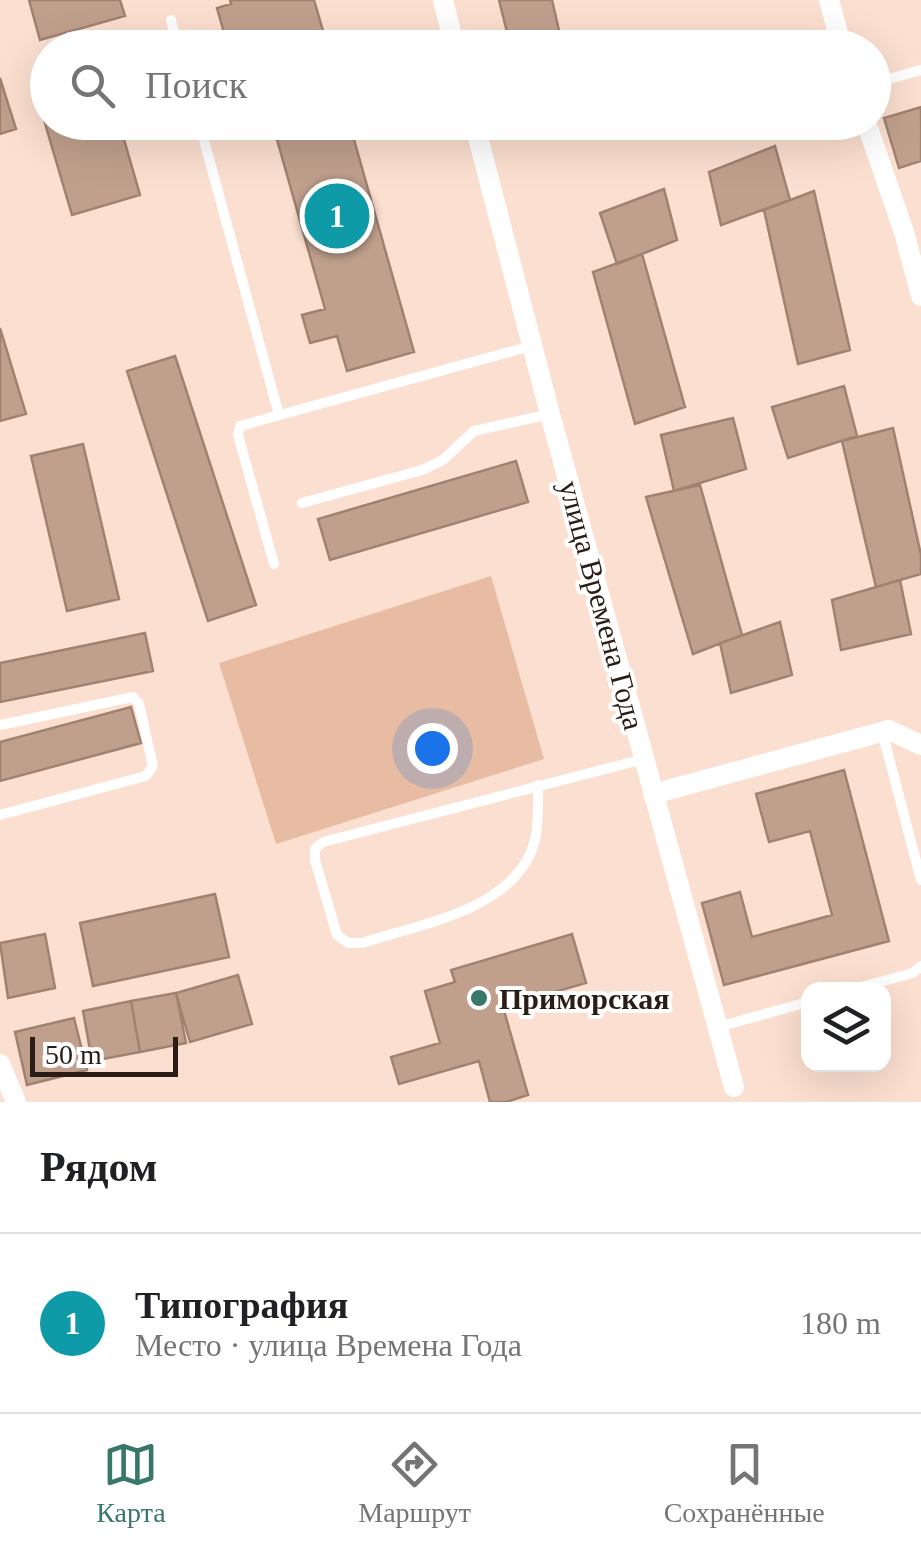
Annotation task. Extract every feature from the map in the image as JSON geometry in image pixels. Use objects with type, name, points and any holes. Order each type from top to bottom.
[{"type":"street","points":[[443,0],[450,30]]},
{"type":"street","points":[[829,0],[837,30]]},
{"type":"street","name":"улица Времена Года","points":[[479,140],[734,1087]]},
{"type":"street","points":[[872,140],[921,296]]},
{"type":"street","points":[[653,794],[921,724]]},
{"type":"street","points":[[885,731],[921,745]]},
{"type":"street","points":[[0,1064],[12,1101]]},
{"type":"lane","points":[[170,20],[173,30]]},
{"type":"lane","points":[[891,79],[921,70]]},
{"type":"lane","points":[[204,140],[279,414]]},
{"type":"lane","points":[[274,564],[238,430],[244,424],[532,346]]},
{"type":"lane","points":[[302,502],[422,470],[443,460],[474,430],[550,414]]},
{"type":"lane","points":[[0,725],[133,697],[139,704],[153,766],[146,776],[0,814]]},
{"type":"lane","points":[[885,731],[921,880]]},
{"type":"lane","points":[[538,785],[534,841],[524,866],[507,887],[480,904],[362,944],[348,943],[337,935],[315,860],[315,849],[323,842],[538,785],[644,759]]},
{"type":"lane","points":[[882,982],[913,973],[921,966]]},
{"type":"lane","points":[[718,1027],[801,1004]]},
{"type":"shaded area","points":[[491,576],[544,759],[276,844],[219,663]]},
{"type":"building","points":[[29,0],[120,0],[125,16],[75,30],[37,30]]},
{"type":"building","points":[[230,0],[314,0],[323,30],[223,30],[217,8],[231,4]]},
{"type":"building","points":[[499,0],[552,0],[559,30],[506,30]]},
{"type":"building","points":[[0,78],[16,129],[0,134]]},
{"type":"building","points":[[921,107],[921,161],[899,168],[891,140],[891,116]]},
{"type":"building","points":[[50,140],[124,140],[140,195],[72,215]]},
{"type":"building","points":[[277,140],[354,140],[414,352],[347,371],[337,336],[310,343],[302,315],[325,309]]},
{"type":"building","points":[[775,146],[790,200],[721,225],[709,172]]},
{"type":"building","points":[[664,189],[677,240],[617,264],[600,213]]},
{"type":"building","points":[[814,191],[850,350],[798,364],[764,210]]},
{"type":"building","points":[[642,254],[685,407],[635,424],[593,272]]},
{"type":"building","points":[[0,328],[26,414],[0,421]]},
{"type":"building","points":[[175,356],[256,605],[208,621],[127,371]]},
{"type":"building","points":[[844,386],[857,436],[788,458],[772,407]]},
{"type":"building","points":[[733,418],[746,469],[674,491],[661,435]]},
{"type":"building","points":[[893,428],[921,555],[921,574],[876,587],[842,441]]},
{"type":"building","points":[[83,444],[119,599],[67,611],[31,456]]},
{"type":"building","points":[[516,461],[528,502],[330,560],[318,519]]},
{"type":"building","points":[[700,485],[742,635],[693,654],[646,497]]},
{"type":"building","points":[[900,580],[911,634],[841,650],[832,600]]},
{"type":"building","points":[[780,622],[792,675],[731,693],[720,643]]},
{"type":"building","points":[[145,633],[153,671],[0,702],[0,663]]},
{"type":"building","points":[[131,707],[141,743],[0,781],[0,742]]},
{"type":"building","points":[[844,770],[889,941],[724,985],[702,903],[740,892],[752,937],[832,915],[810,831],[769,842],[756,794]]},
{"type":"building","points":[[215,894],[229,957],[93,986],[80,923]]},
{"type":"building","points":[[45,934],[55,988],[8,998],[0,943]]},
{"type":"building","points":[[572,934],[586,983],[503,1007],[528,1095],[490,1102],[479,1061],[399,1084],[391,1057],[440,1043],[425,991],[455,982],[451,970]]},
{"type":"building","points":[[238,975],[252,1024],[190,1042],[176,993]]},
{"type":"building","points":[[176,993],[186,1043],[140,1052],[131,1001]]},
{"type":"building","points":[[131,1001],[140,1052],[92,1061],[83,1011]]},
{"type":"building","points":[[74,1018],[87,1070],[27,1085],[15,1032]]},
{"type":"place","name":"Типография","points":[[337,216]]},
{"type":"place","name":"Приморская","points":[[479,998]]}]
